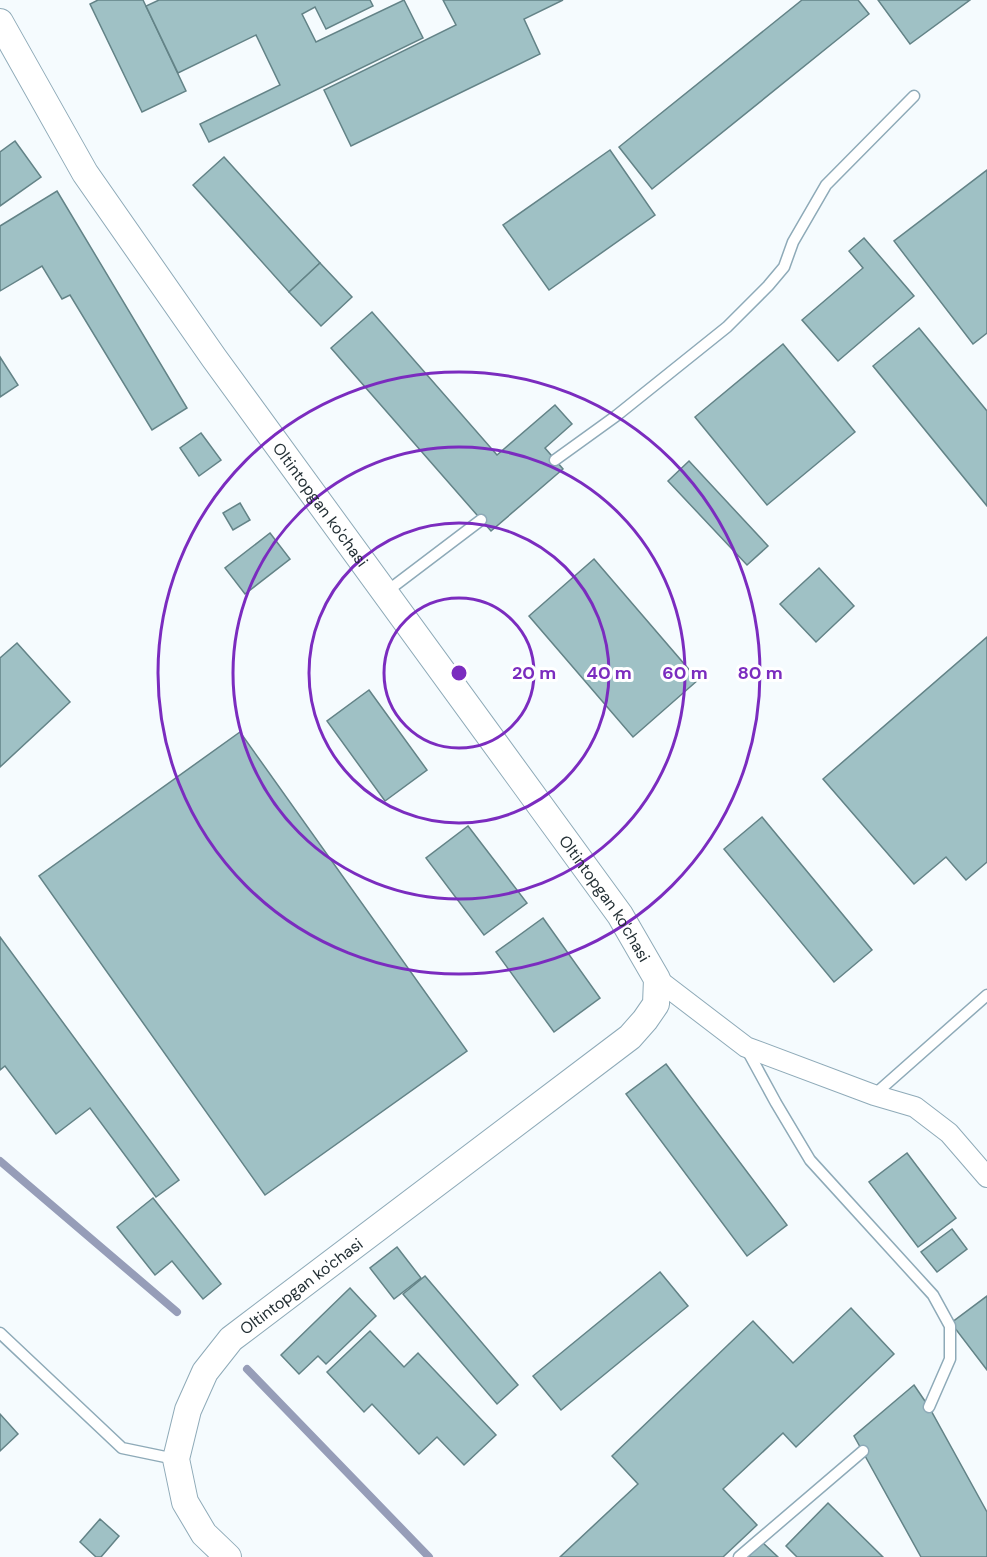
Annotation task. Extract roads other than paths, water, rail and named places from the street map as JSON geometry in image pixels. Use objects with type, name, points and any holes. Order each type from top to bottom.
[{"type":"street","name":"Oltintopgan ko'chasi","points":[[0,22],[85,173],[214,358],[620,915],[657,979],[746,1047],[874,1095],[915,1107],[949,1133],[987,1177]]},
{"type":"street","name":"Oltintopgan ko'chasi","points":[[228,1557],[204,1534],[185,1502],[176,1459],[188,1410],[205,1372],[231,1339],[630,1037],[656,1004],[657,979]]},
{"type":"lane","points":[[555,460],[616,416],[718,334],[768,286],[784,267],[792,242],[826,185],[914,96]]},
{"type":"lane","points":[[386,593],[481,520]]},
{"type":"lane","points":[[874,1095],[987,995]]},
{"type":"lane","points":[[746,1047],[810,1160],[933,1295],[950,1326],[950,1359],[928,1407]]},
{"type":"lane","points":[[0,1334],[122,1448],[176,1459]]},
{"type":"lane","points":[[739,1557],[863,1451]]},
{"type":"waterway","points":[[0,1161],[177,1312]]},
{"type":"waterway","points":[[247,1369],[429,1557]]}]
